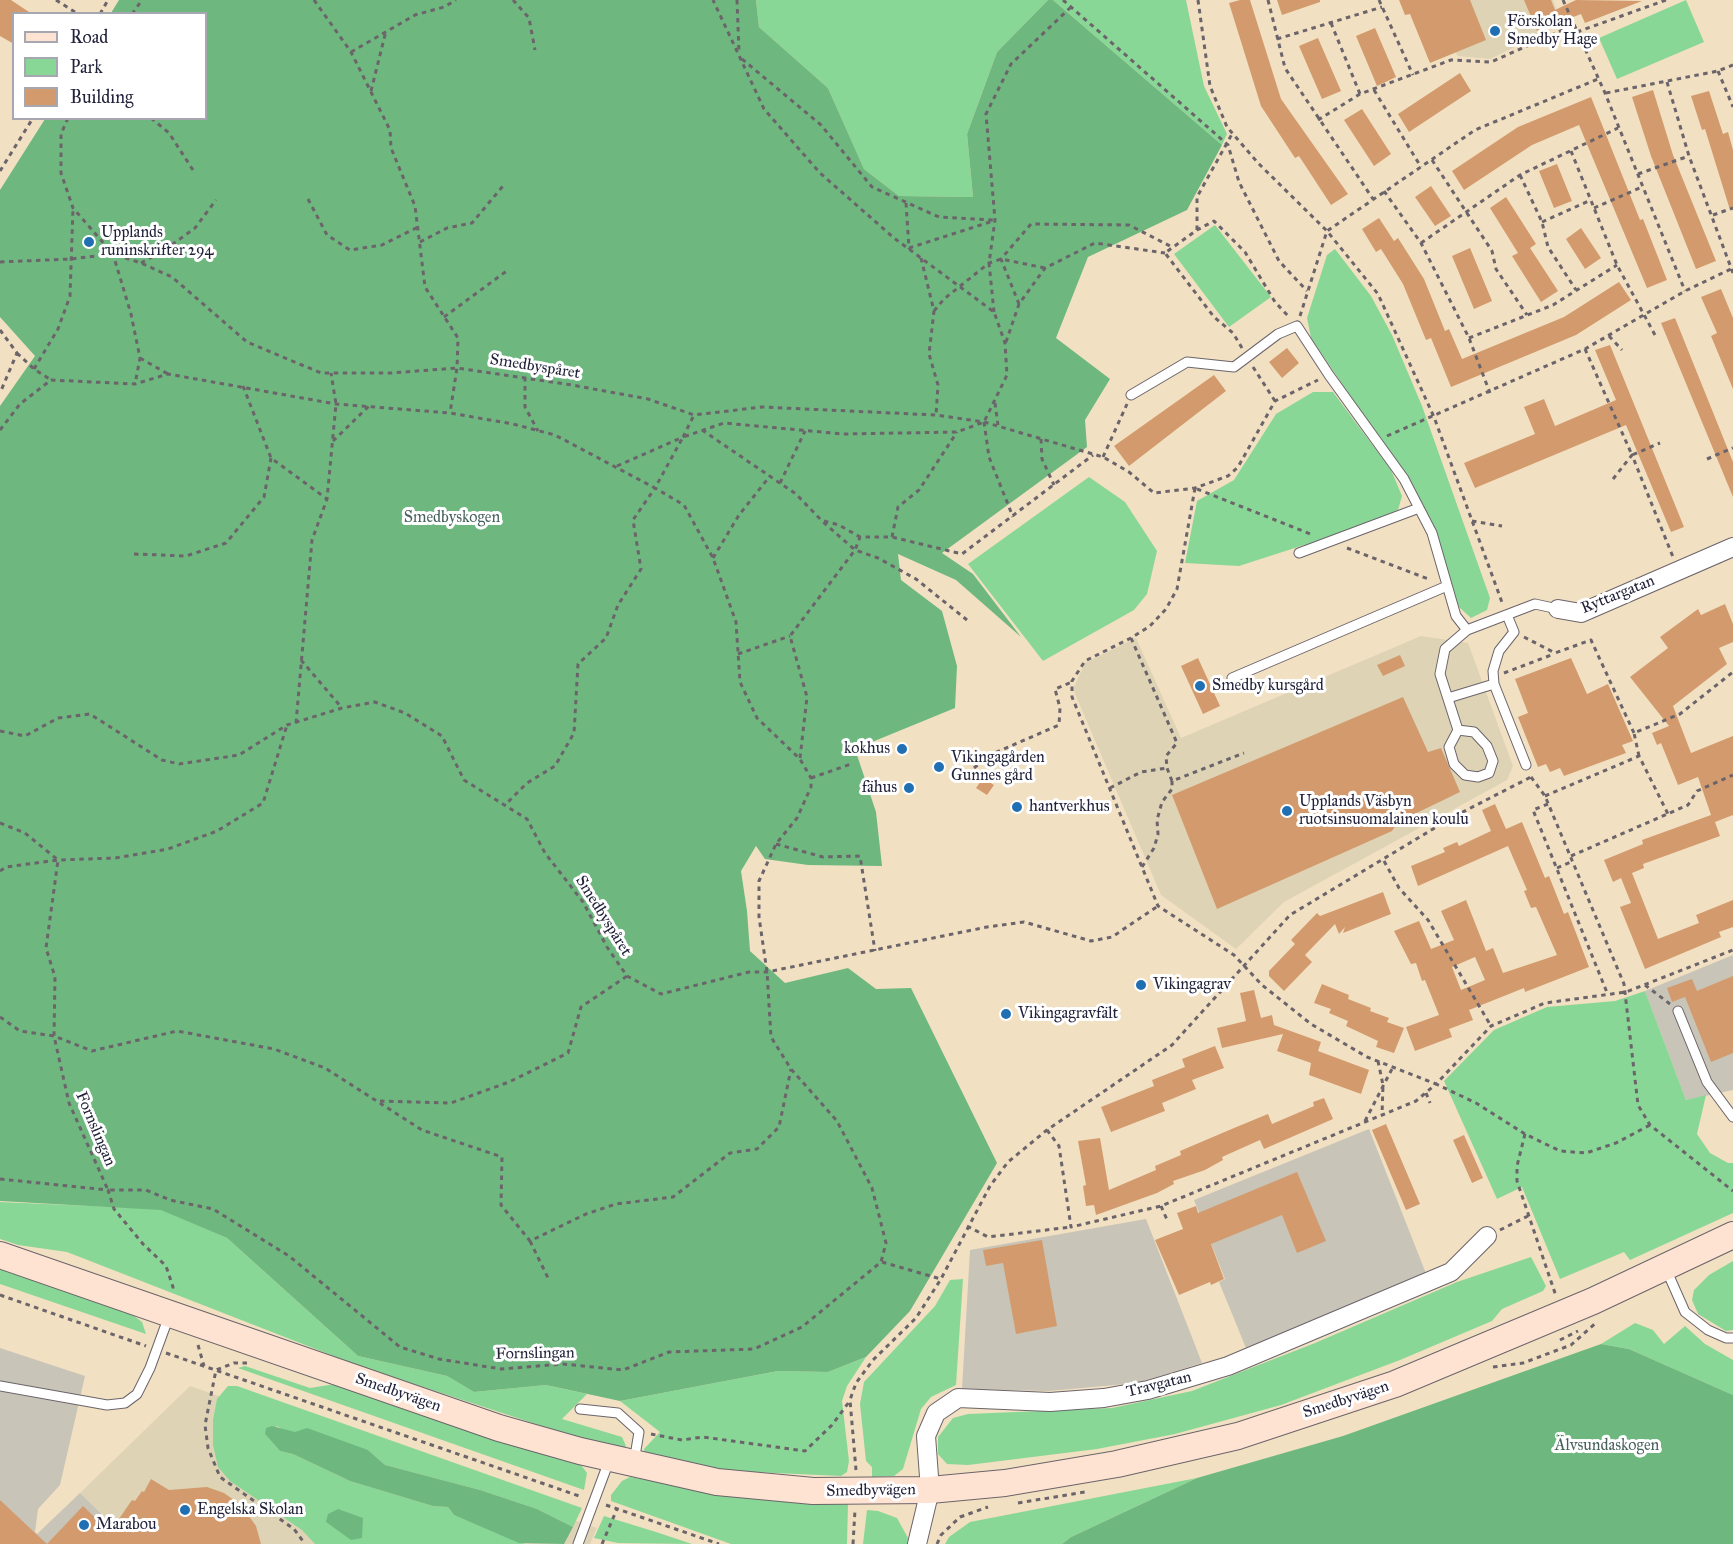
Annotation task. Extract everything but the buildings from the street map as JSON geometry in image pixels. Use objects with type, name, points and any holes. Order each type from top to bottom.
[{"type":"street","name":"Ryttargatan","points":[[1558,609],[1581,613],[1733,548]]},
{"type":"street","name":"Smedbyvägen","points":[[0,1255],[170,1307],[499,1428],[621,1461],[717,1482],[813,1491],[930,1490],[1005,1483],[1117,1464],[1238,1436],[1395,1384],[1666,1269],[1733,1234]]},
{"type":"street","name":"Travgatan","points":[[917,1544],[930,1490],[926,1436],[936,1413],[958,1398],[1050,1402],[1104,1398],[1148,1390],[1228,1366],[1451,1272],[1487,1236]]},
{"type":"lane","points":[[1131,395],[1187,362],[1234,366],[1248,359],[1278,334],[1297,326],[1329,375],[1404,479],[1432,533],[1456,616],[1467,630]]},
{"type":"lane","points":[[1299,554],[1419,508]]},
{"type":"lane","points":[[1232,678],[1447,586]]},
{"type":"lane","name":"Ryttargatan","points":[[1458,730],[1474,732],[1487,746],[1493,761],[1489,773],[1479,777],[1465,775],[1454,764],[1449,747],[1458,730],[1440,674],[1445,649],[1467,630],[1535,603],[1558,609]]},
{"type":"lane","points":[[1507,615],[1514,633],[1499,651],[1493,671],[1494,684],[1526,765]]},
{"type":"lane","points":[[1448,698],[1494,684]]},
{"type":"lane","points":[[1678,1011],[1707,1082],[1733,1117]]},
{"type":"lane","points":[[1666,1269],[1685,1312],[1708,1330],[1726,1338],[1733,1338]]},
{"type":"lane","points":[[0,1386],[107,1405],[124,1403],[137,1394],[158,1350],[170,1307]]},
{"type":"lane","points":[[578,1544],[595,1501],[639,1431],[618,1413],[580,1408]]},
{"type":"path","points":[[56,0],[75,12]]},
{"type":"path","points":[[314,0],[351,52],[390,130],[391,148],[415,206],[425,287],[458,338],[457,368],[450,413]]},
{"type":"path","points":[[351,52],[415,15],[444,7],[456,0]]},
{"type":"path","points":[[513,0],[529,18],[535,50]]},
{"type":"path","points":[[713,0],[764,109],[820,174],[894,238],[993,312]]},
{"type":"path","points":[[737,0],[740,57],[821,125],[872,188],[939,217],[995,220]]},
{"type":"path","points":[[1063,0],[1228,145],[1239,182],[1279,261],[1307,291]]},
{"type":"path","points":[[1198,0],[1210,86],[1232,134],[1327,231],[1378,294],[1434,417],[1507,615]]},
{"type":"path","points":[[1268,0],[1286,68],[1318,120],[1373,199]]},
{"type":"path","points":[[1379,0],[1413,75]]},
{"type":"path","points":[[1563,0],[1605,93],[1685,291]]},
{"type":"path","points":[[1577,32],[1666,0]]},
{"type":"path","points":[[1013,517],[989,457],[984,422],[1008,375],[1005,343],[993,312],[989,263],[995,220],[986,114],[1011,64],[1071,7]]},
{"type":"path","points":[[1277,39],[1382,7]]},
{"type":"path","points":[[1331,23],[1360,94]]},
{"type":"path","points":[[1318,120],[1360,94],[1451,60],[1491,62],[1574,25]]},
{"type":"path","points":[[371,91],[386,31]]},
{"type":"path","points":[[1605,93],[1718,71],[1733,65]]},
{"type":"path","points":[[1718,71],[1733,107]]},
{"type":"path","points":[[1297,326],[1327,231],[1475,130],[1598,79]]},
{"type":"path","points":[[1377,441],[1490,393],[1585,349],[1685,291],[1732,270],[1689,156],[1667,82]]},
{"type":"path","points":[[1374,90],[1421,167]]},
{"type":"path","points":[[0,171],[32,120]]},
{"type":"path","points":[[34,369],[57,329],[70,296],[73,208],[61,173],[61,134],[67,120]]},
{"type":"path","points":[[153,120],[169,133],[192,170]]},
{"type":"path","points":[[1421,243],[1520,175],[1619,128]]},
{"type":"path","points":[[1197,230],[1197,196],[1228,145],[1232,134]]},
{"type":"path","points":[[1571,151],[1617,265],[1655,335]]},
{"type":"path","points":[[1638,174],[1689,156]]},
{"type":"path","points":[[1432,160],[1492,251],[1496,269],[1527,315]]},
{"type":"path","points":[[1520,175],[1542,222],[1548,247],[1576,290]]},
{"type":"path","points":[[420,242],[447,228],[472,224],[503,186]]},
{"type":"path","points":[[1594,208],[1643,187]]},
{"type":"path","points":[[1384,191],[1421,243],[1469,338],[1490,393]]},
{"type":"path","points":[[141,263],[166,249],[195,228],[216,200]]},
{"type":"path","points":[[308,200],[327,235],[350,250],[382,246],[418,227]]},
{"type":"path","points":[[1542,222],[1591,200]]},
{"type":"path","points":[[906,203],[909,248]]},
{"type":"path","points":[[73,208],[113,254],[131,314],[140,358],[135,384]]},
{"type":"path","points":[[1713,215],[1733,208]]},
{"type":"path","points":[[909,248],[995,220]]},
{"type":"path","points":[[1005,343],[1019,304],[1046,268],[1095,243],[1165,253],[1214,221],[1245,252],[1275,302],[1297,326]]},
{"type":"path","points":[[934,312],[958,288],[989,263],[1001,258],[1031,224],[1129,225],[1173,248]]},
{"type":"path","points":[[1165,253],[1214,317],[1233,333],[1275,401],[1329,375]]},
{"type":"path","points":[[0,262],[71,260],[113,254]]},
{"type":"path","name":"Smedbyspåret","points":[[113,254],[172,276],[247,342],[321,373],[391,373],[457,368],[525,377],[648,399],[694,415],[762,407],[936,415],[998,425],[1103,457],[1129,472],[1154,493],[1195,488],[1228,476],[1238,467],[1275,401]]},
{"type":"path","points":[[921,257],[934,312],[929,354],[938,385],[936,415]]},
{"type":"path","points":[[1001,258],[1046,268]]},
{"type":"path","points":[[1001,258],[1019,304]]},
{"type":"path","points":[[1469,338],[1553,305],[1617,265]]},
{"type":"path","points":[[444,317],[508,270]]},
{"type":"path","points":[[0,330],[34,369],[51,380],[135,384],[168,374]]},
{"type":"path","points":[[1609,336],[1622,350]]},
{"type":"path","points":[[1585,349],[1679,570]]},
{"type":"path","points":[[0,393],[18,353]]},
{"type":"path","points":[[140,358],[168,374],[336,404],[450,413],[555,435],[684,505],[713,558],[736,622],[740,682],[757,717],[800,759],[811,778],[811,788],[797,818],[776,844],[759,881],[759,918],[767,972],[771,1037],[791,1069],[837,1121],[872,1188],[886,1244],[881,1262],[940,1279]]},
{"type":"path","points":[[296,723],[312,540],[327,499],[336,404],[332,373]]},
{"type":"path","points":[[525,377],[525,407],[538,431]]},
{"type":"path","points":[[0,430],[20,404],[51,380]]},
{"type":"path","points":[[134,554],[186,556],[226,543],[264,497],[271,458],[243,386]]},
{"type":"path","points":[[1103,457],[1131,395]]},
{"type":"path","points":[[994,401],[998,425]]},
{"type":"path","points":[[332,442],[369,406]]},
{"type":"path","points":[[505,805],[527,783],[555,766],[574,733],[578,664],[606,638],[618,605],[641,569],[633,520],[655,488],[694,415]]},
{"type":"path","points":[[616,467],[683,437],[724,423],[843,434],[957,432],[984,422]]},
{"type":"path","points":[[702,430],[796,494],[822,521],[855,549],[878,558],[916,579],[967,620]]},
{"type":"path","points":[[780,483],[805,430]]},
{"type":"path","points":[[892,537],[898,507],[919,490],[957,432]]},
{"type":"path","points":[[1041,438],[1042,459],[1054,485]]},
{"type":"path","points":[[1613,479],[1632,456],[1660,443]]},
{"type":"path","points":[[1707,459],[1733,448]]},
{"type":"path","points":[[822,521],[839,525],[860,537],[892,537],[962,554],[1093,455]]},
{"type":"path","points":[[271,458],[327,499]]},
{"type":"path","points":[[713,558],[739,515],[770,476]]},
{"type":"path","points":[[974,768],[990,755],[1059,725],[1060,708],[1055,689],[1072,681],[1085,661],[1131,638],[1149,626],[1166,609],[1178,589],[1195,488]]},
{"type":"path","points":[[1471,521],[1502,526]]},
{"type":"path","points":[[738,654],[790,636],[855,549],[860,537]]},
{"type":"path","points":[[1514,633],[1555,653]]},
{"type":"path","points":[[790,636],[807,697],[800,759]]},
{"type":"path","points":[[1131,638],[1177,743],[1166,756],[1172,789],[1162,802],[1157,820],[1158,834],[1154,848],[1142,867]]},
{"type":"path","points":[[1493,671],[1502,674],[1591,640],[1634,733],[1639,756],[1668,814]]},
{"type":"path","points":[[301,660],[342,708]]},
{"type":"path","points":[[1634,733],[1680,714],[1733,672]]},
{"type":"path","points":[[1072,681],[1072,697],[1158,906],[1234,955],[1262,985],[1311,1024],[1378,1061],[1476,1103],[1526,1134],[1560,1151],[1586,1153],[1616,1143],[1650,1125]]},
{"type":"path","name":"Smedbyspåret","points":[[0,731],[25,736],[58,718],[90,714],[162,760],[179,764],[239,755],[287,725],[342,708],[375,702],[405,712],[442,736],[464,780],[527,819],[545,853],[583,902],[607,947],[627,976],[661,994],[749,972],[767,972],[987,927],[1024,922],[1091,941],[1112,937],[1158,906]]},
{"type":"path","points":[[0,871],[6,867],[58,860],[115,858],[168,849],[217,831],[263,803],[287,725]]},
{"type":"path","points":[[1172,781],[1244,753]]},
{"type":"path","points":[[1545,796],[1639,756]]},
{"type":"path","points":[[811,778],[851,764]]},
{"type":"path","points":[[1526,765],[1531,777],[1545,796],[1626,992],[1638,1105],[1650,1125],[1733,1191]]},
{"type":"path","points":[[1110,788],[1142,772],[1167,768]]},
{"type":"path","points":[[1571,856],[1688,806],[1697,791],[1733,775]]},
{"type":"path","points":[[639,1431],[682,1440],[703,1437],[805,1451],[832,1425],[850,1400],[856,1383],[873,1360],[916,1318],[940,1279],[990,1186],[1008,1162],[1047,1130],[1172,1045],[1290,915],[1384,861],[1453,817],[1531,777]]},
{"type":"path","points":[[1548,804],[1533,810],[1608,995]]},
{"type":"path","points":[[0,824],[25,832],[58,860]]},
{"type":"path","points":[[776,844],[823,856],[860,856],[874,951]]},
{"type":"path","name":"Fornslingan","points":[[58,860],[46,948],[55,977],[54,1036],[69,1103],[108,1190],[146,1190],[170,1200],[213,1209],[289,1256],[400,1347],[440,1359],[501,1369],[563,1364],[623,1370],[669,1352],[754,1349],[802,1327],[881,1262]]},
{"type":"path","points":[[1384,861],[1399,888],[1428,920],[1491,1026]]},
{"type":"path","points":[[1557,868],[1573,861]]},
{"type":"path","points":[[968,1226],[988,1236],[1071,1227],[1161,1206],[1416,1101],[1436,1084],[1491,1026],[1545,1002],[1626,992],[1733,950]]},
{"type":"path","points":[[378,1101],[451,1103],[509,1082],[568,1053],[581,1007],[627,976]]},
{"type":"path","points":[[1645,985],[1678,1011]]},
{"type":"path","points":[[0,1017],[20,1031],[54,1036],[92,1051],[177,1031],[274,1049],[325,1068],[422,1130],[502,1157],[501,1205],[530,1241],[548,1278]]},
{"type":"path","points":[[1378,1061],[1383,1085],[1382,1115]]},
{"type":"path","points":[[1364,1123],[1393,1067]]},
{"type":"path","points":[[530,1241],[586,1214],[616,1204],[673,1197],[730,1153],[757,1149],[779,1127],[791,1069]]},
{"type":"path","points":[[1426,1093],[1430,1103]]},
{"type":"path","points":[[1047,1130],[1059,1146],[1071,1227]]},
{"type":"path","points":[[1526,1134],[1517,1166],[1517,1180],[1556,1296],[1566,1292]]},
{"type":"path","points":[[0,1179],[108,1190],[114,1209],[143,1244],[166,1266],[173,1287],[170,1307]]},
{"type":"path","points":[[1161,1206],[1168,1222]]},
{"type":"path","points":[[1487,1236],[1528,1216]]},
{"type":"path","points":[[0,1295],[719,1544]]},
{"type":"path","points":[[216,1370],[234,1364],[253,1365]]},
{"type":"path","points":[[216,1370],[205,1425],[208,1448],[214,1467],[229,1486],[294,1529],[306,1544]]},
{"type":"path","points":[[850,1400],[857,1478]]},
{"type":"path","points":[[853,1544],[855,1506]]},
{"type":"path","points":[[602,1544],[617,1509]]},
{"type":"shaded area","name":"Förskolan Smedby Hage","points":[[1431,0],[1553,0],[1562,24],[1490,59],[1458,56],[1446,39]]},
{"type":"shaded area","name":"Upplands Väsbyn ruotsinsuomalainen koulu","points":[[1421,636],[1468,643],[1513,766],[1507,780],[1284,902],[1236,949],[1161,895],[1073,689],[1085,663],[1136,638],[1181,738]]},
{"type":"shaded area","points":[[1733,955],[1733,1090],[1686,1100],[1645,991]]},
{"type":"shaded area","points":[[1369,1129],[1427,1276],[1246,1348],[1219,1282],[1225,1279],[1194,1200]]},
{"type":"shaded area","points":[[1146,1219],[1202,1363],[1137,1383],[1049,1391],[962,1389],[970,1250]]},
{"type":"shaded area","points":[[0,1348],[85,1376],[60,1485],[38,1509],[35,1532],[37,1534],[80,1493],[133,1544],[0,1544]]},
{"type":"shaded area","points":[[190,1386],[597,1528],[590,1544],[134,1544],[80,1493]]},
{"type":"green space","name":"Smedbyskogen","points":[[119,0],[756,0],[759,27],[828,88],[864,169],[899,196],[973,197],[967,134],[997,52],[1048,0],[1053,0],[1222,145],[1187,210],[1088,257],[1056,338],[1110,379],[1085,420],[1087,447],[942,553],[973,574],[1021,637],[956,580],[898,554],[901,580],[942,611],[957,666],[955,708],[855,749],[876,812],[882,866],[808,865],[765,859],[756,846],[741,871],[750,951],[785,983],[848,968],[876,989],[911,988],[997,1163],[910,1311],[866,1357],[828,1372],[778,1371],[620,1401],[546,1385],[474,1392],[447,1376],[358,1356],[227,1238],[161,1210],[0,1201],[0,406],[35,356],[0,317],[0,190],[44,120],[207,120],[207,12],[112,12]]},
{"type":"green space","points":[[756,0],[1048,0],[997,52],[967,134],[973,197],[899,196],[864,169],[828,88],[759,27]]},
{"type":"green space","points":[[1053,0],[1186,0],[1204,86],[1227,134],[1222,145]]},
{"type":"green space","points":[[1686,0],[1704,42],[1617,79],[1599,38]]},
{"type":"green space","points":[[1215,225],[1271,297],[1229,327],[1174,254]]},
{"type":"green space","points":[[1335,249],[1371,296],[1392,335],[1422,406],[1490,598],[1487,610],[1471,618],[1459,607],[1436,533],[1418,496],[1311,338],[1307,318],[1327,255]]},
{"type":"green space","points":[[1313,392],[1333,392],[1391,470],[1402,496],[1398,510],[1315,544],[1304,545],[1239,566],[1185,563],[1197,501],[1234,480],[1276,414]]},
{"type":"green space","points":[[1089,477],[1125,502],[1157,551],[1147,594],[1134,610],[1043,661],[968,564]]},
{"type":"green space","points":[[1645,991],[1686,1100],[1706,1095],[1697,1134],[1710,1153],[1728,1163],[1733,1163],[1733,1213],[1630,1260],[1624,1252],[1560,1279],[1522,1187],[1497,1199],[1444,1081],[1494,1030],[1547,1007],[1615,1001]]},
{"type":"green space","points":[[0,1202],[161,1209],[227,1238],[358,1356],[447,1376],[474,1392],[546,1385],[587,1394],[562,1419],[622,1437],[626,1446],[621,1452],[359,1366],[67,1252],[18,1245],[0,1239]]},
{"type":"green space","points":[[1531,1257],[1546,1286],[1543,1291],[1502,1309],[1492,1321],[1400,1360],[1281,1405],[1175,1434],[1097,1449],[968,1465],[947,1464],[938,1454],[938,1437],[953,1418],[968,1414],[1112,1408],[1192,1391],[1315,1343],[1457,1282]]},
{"type":"green space","points":[[1733,1261],[1733,1330],[1726,1331],[1698,1314],[1692,1300],[1694,1290],[1709,1275]]},
{"type":"green space","points":[[0,1264],[129,1312],[142,1322],[146,1334],[0,1284]]},
{"type":"green space","points":[[963,1279],[956,1385],[931,1397],[921,1409],[903,1469],[894,1476],[872,1477],[872,1467],[866,1461],[860,1404],[864,1382],[935,1306],[950,1280]]},
{"type":"green space","points":[[1635,1323],[1653,1330],[1664,1344],[1685,1326],[1705,1344],[1733,1360],[1733,1395],[1629,1349],[1601,1344]]},
{"type":"green space","name":"Älvsundaskogen","points":[[1601,1344],[1629,1349],[1733,1395],[1733,1544],[1062,1544],[1071,1537],[1197,1478],[1343,1436]]},
{"type":"green space","points":[[866,1357],[847,1386],[842,1401],[849,1461],[847,1472],[841,1476],[709,1470],[646,1459],[644,1449],[660,1432],[620,1401],[778,1371],[828,1372]]},
{"type":"green space","points":[[245,1366],[310,1388],[335,1384],[447,1424],[581,1465],[587,1473],[584,1490],[238,1368]]},
{"type":"green space","points":[[228,1386],[237,1386],[582,1508],[573,1527],[537,1509],[480,1490],[385,1465],[368,1450],[285,1431],[277,1426],[265,1434],[280,1451],[293,1454],[350,1481],[433,1506],[448,1507],[454,1515],[525,1544],[315,1544],[302,1530],[230,1481],[218,1467],[213,1445],[213,1420],[217,1399]]},
{"type":"green space","points":[[272,1426],[295,1432],[307,1428],[368,1450],[385,1465],[480,1490],[537,1509],[573,1527],[564,1544],[519,1543],[454,1515],[448,1507],[433,1506],[350,1481],[293,1454],[280,1451],[265,1434],[266,1428]]},
{"type":"green space","points":[[630,1477],[714,1492],[848,1504],[847,1544],[731,1544],[611,1501],[611,1495],[622,1481]]},
{"type":"green space","points":[[1197,1478],[1071,1537],[1062,1544],[945,1544],[949,1537],[970,1522]]},
{"type":"green space","points":[[338,1509],[363,1518],[362,1538],[351,1540],[326,1522],[328,1514]]},
{"type":"green space","points":[[867,1510],[878,1511],[897,1518],[908,1538],[907,1544],[863,1544]]},
{"type":"green space","points":[[604,1516],[692,1544],[618,1543],[594,1538]]},
{"type":"place","name":"Förskolan Smedby Hage","points":[[1495,31]]},
{"type":"place","name":"Upplands runinskrifter 294","points":[[89,242]]},
{"type":"place","name":"Smedby kursgård","points":[[1200,686]]},
{"type":"place","name":"kokhus","points":[[902,749]]},
{"type":"place","name":"Vikingagården Gunnes gård","points":[[939,767]]},
{"type":"place","name":"fähus","points":[[909,788]]},
{"type":"place","name":"hantverkhus","points":[[1017,807]]},
{"type":"place","name":"Upplands Väsbyn ruotsinsuomalainen koulu","points":[[1287,811]]},
{"type":"place","name":"Vikingagrav","points":[[1141,985]]},
{"type":"place","name":"Vikingagravfält","points":[[1006,1014]]},
{"type":"place","name":"Engelska Skolan","points":[[185,1510]]},
{"type":"place","name":"Marabou","points":[[84,1525]]}]
